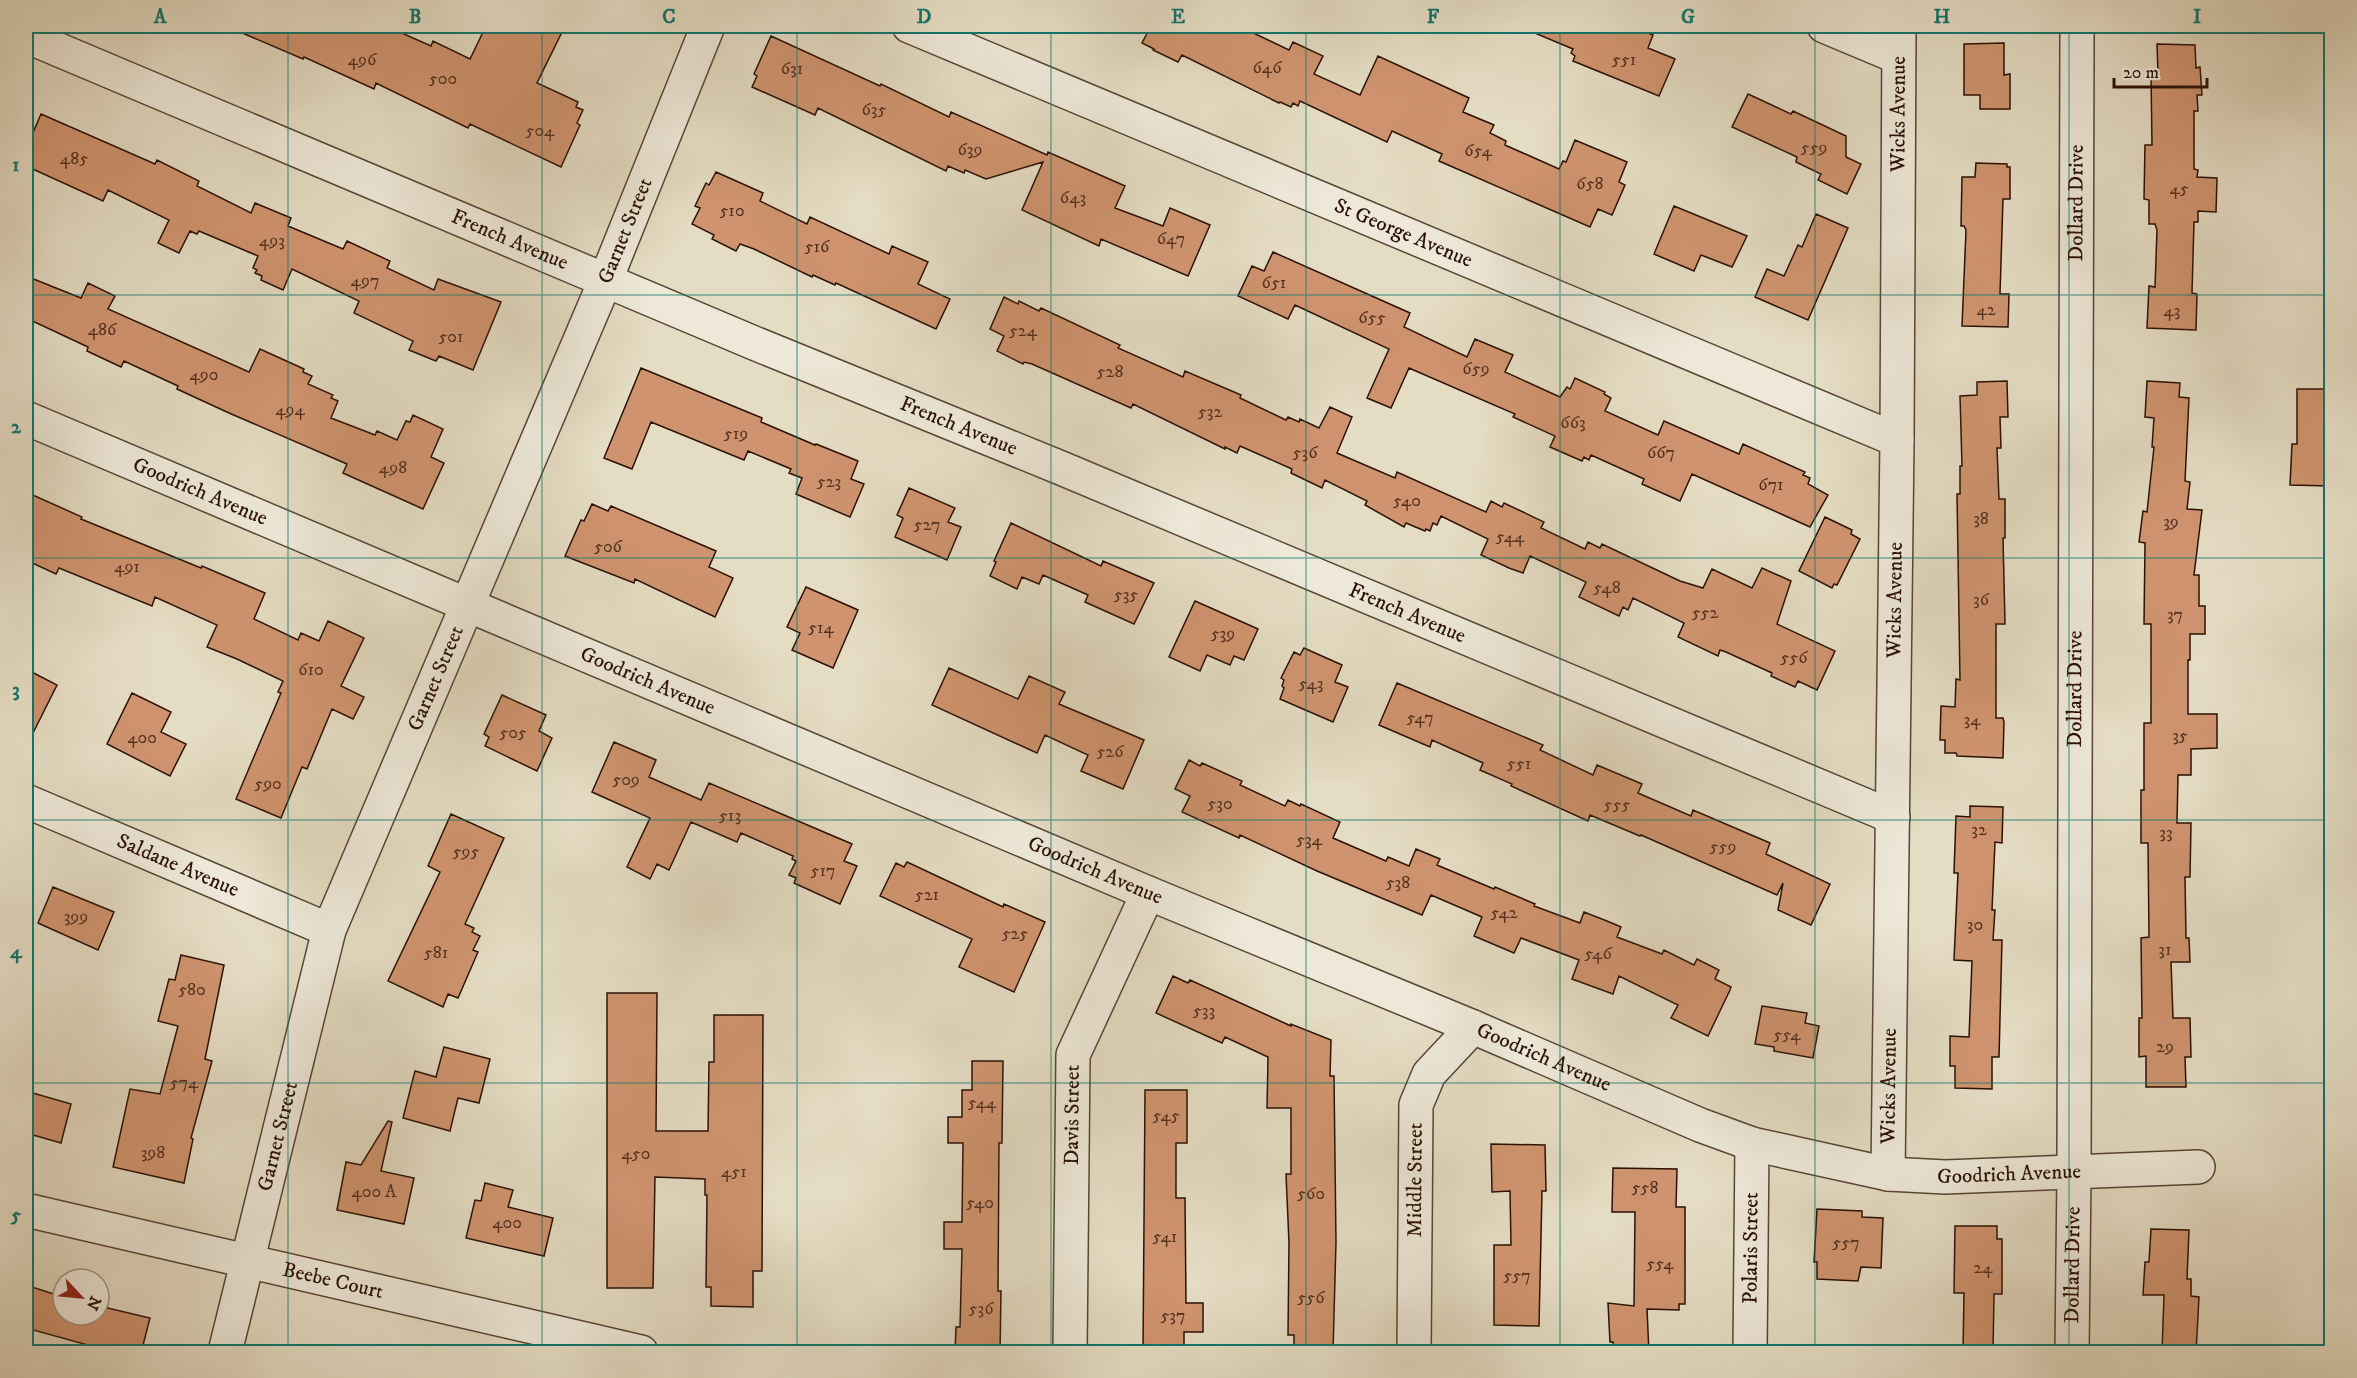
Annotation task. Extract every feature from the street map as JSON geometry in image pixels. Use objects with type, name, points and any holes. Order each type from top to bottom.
[{"type":"street","name":"Garnet Street","points":[[225,1353],[329,930],[606,279],[708,26]]},
{"type":"street","name":"St George Avenue","points":[[909,26],[1897,440]]},
{"type":"street","points":[[1824,26],[1898,41]]},
{"type":"street","name":"Dollard Drive","points":[[2072,1353],[2077,26]]},
{"type":"street","name":"French Avenue","points":[[26,36],[1893,817]]},
{"type":"street","name":"Wicks Avenue","points":[[1888,1174],[1897,440],[1898,41]]},
{"type":"street","name":"Goodrich Avenue","points":[[26,418],[1148,893],[1700,1125],[1752,1144],[1888,1174],[1945,1177],[2198,1167]]},
{"type":"street","name":"Saldane Avenue","points":[[26,801],[329,930]]},
{"type":"street","name":"Davis Street","points":[[1070,1353],[1072,1055],[1148,893]]},
{"type":"street","name":"Middle Street","points":[[1414,1353],[1416,1105],[1429,1074],[1473,1028]]},
{"type":"street","name":"Polaris Street","points":[[1750,1353],[1752,1144]]},
{"type":"street","name":"Beebe Court","points":[[26,1210],[641,1353]]},
{"type":"building","points":[[226,26],[386,26],[431,46],[433,41],[470,59],[486,26],[565,26],[537,83],[578,102],[576,107],[583,110],[577,123],[580,125],[561,167],[470,124],[468,128],[376,83],[374,89],[304,57],[303,59]]},
{"type":"building","points":[[1151,26],[1239,26],[1289,50],[1293,42],[1323,56],[1314,74],[1360,95],[1378,56],[1469,98],[1463,112],[1494,125],[1490,133],[1506,141],[1505,145],[1559,169],[1563,161],[1566,162],[1575,140],[1627,162],[1619,182],[1625,185],[1612,215],[1598,209],[1590,227],[1439,161],[1442,154],[1392,131],[1387,142],[1300,101],[1298,106],[1293,103],[1291,107],[1279,103],[1182,55],[1178,62],[1142,43]]},
{"type":"building","points":[[1518,26],[1630,26],[1653,35],[1648,48],[1675,59],[1659,96],[1573,61],[1575,56],[1571,53],[1573,49]]},
{"type":"building","points":[[771,36],[880,86],[881,84],[949,117],[951,112],[1047,155],[1048,152],[1125,186],[1115,208],[1163,226],[1170,208],[1210,225],[1188,276],[1101,239],[1099,246],[1022,210],[1043,162],[986,179],[948,166],[946,171],[818,108],[815,115],[752,87],[757,76],[754,74]]},
{"type":"building","points":[[2004,43],[2004,75],[2010,74],[2010,109],[1980,109],[1980,95],[1964,95],[1964,44]]},
{"type":"building","points":[[2157,44],[2195,45],[2196,68],[2200,67],[2202,95],[2197,95],[2198,111],[2194,111],[2194,169],[2198,170],[2197,177],[2217,178],[2216,212],[2198,211],[2198,222],[2194,222],[2192,293],[2197,294],[2196,330],[2147,328],[2149,286],[2155,287],[2157,230],[2155,224],[2149,224],[2149,200],[2144,199],[2145,145],[2152,145],[2151,74],[2158,74]]},
{"type":"building","points":[[1748,94],[1791,114],[1793,111],[1846,136],[1846,157],[1861,164],[1847,194],[1818,180],[1821,174],[1796,162],[1797,157],[1732,127]]},
{"type":"building","points":[[41,114],[155,164],[157,160],[199,181],[197,186],[251,213],[255,203],[291,218],[288,226],[343,249],[347,241],[390,261],[387,268],[434,290],[438,279],[501,302],[473,370],[439,356],[436,361],[409,350],[413,341],[354,313],[359,301],[292,269],[283,290],[261,280],[262,276],[255,273],[257,270],[253,268],[258,256],[199,231],[197,234],[190,231],[179,253],[158,243],[169,220],[108,190],[103,201],[26,166],[26,149]]},
{"type":"building","points":[[1976,163],[2007,164],[2007,167],[2010,167],[2010,199],[2003,199],[2000,294],[2009,294],[2008,327],[1962,326],[1966,230],[1964,226],[1961,226],[1962,177],[1975,177]]},
{"type":"building","points":[[716,172],[763,193],[760,201],[807,224],[810,217],[889,254],[892,246],[928,262],[918,284],[950,299],[936,329],[836,283],[835,285],[813,275],[812,277],[754,249],[740,244],[736,251],[712,239],[714,235],[692,224],[700,208],[695,206],[706,183],[709,185]]},
{"type":"building","points":[[1674,206],[1747,236],[1732,267],[1701,255],[1694,271],[1654,254]]},
{"type":"building","points":[[1816,214],[1848,228],[1808,320],[1755,297],[1767,269],[1784,276],[1798,245],[1802,247]]},
{"type":"building","points":[[1273,252],[1410,313],[1404,327],[1467,357],[1475,339],[1513,355],[1505,372],[1560,397],[1567,387],[1570,389],[1575,378],[1605,392],[1604,394],[1611,398],[1605,411],[1658,435],[1664,421],[1739,454],[1743,444],[1805,472],[1803,475],[1810,478],[1808,484],[1828,495],[1810,527],[1692,474],[1680,501],[1642,484],[1644,479],[1591,455],[1589,460],[1584,457],[1582,461],[1550,447],[1555,436],[1513,417],[1515,414],[1409,368],[1391,408],[1367,398],[1389,349],[1295,305],[1288,319],[1238,296],[1252,266],[1264,271]]},
{"type":"building","points":[[26,276],[81,298],[88,283],[115,296],[108,309],[249,372],[260,349],[304,369],[303,372],[312,376],[308,384],[333,395],[331,398],[338,401],[331,418],[375,435],[377,431],[397,440],[406,421],[410,422],[413,415],[443,429],[431,457],[444,463],[423,509],[343,473],[347,464],[177,389],[178,386],[124,361],[121,367],[87,351],[88,347],[26,318]]},
{"type":"building","points":[[1004,297],[1018,304],[1019,301],[1039,311],[1041,308],[1120,345],[1118,348],[1183,377],[1185,371],[1241,395],[1240,398],[1286,420],[1288,417],[1299,422],[1300,419],[1319,428],[1330,407],[1352,417],[1337,453],[1395,478],[1397,472],[1486,512],[1491,501],[1502,507],[1504,503],[1544,522],[1541,528],[1585,549],[1588,542],[1600,548],[1602,544],[1680,581],[1703,588],[1712,569],[1752,588],[1762,568],[1791,581],[1777,624],[1835,651],[1817,690],[1798,681],[1795,687],[1771,676],[1772,673],[1726,652],[1720,650],[1718,656],[1678,637],[1684,623],[1633,598],[1628,610],[1623,607],[1619,616],[1579,597],[1586,582],[1530,556],[1523,573],[1481,555],[1488,539],[1441,516],[1437,525],[1433,523],[1430,531],[1406,523],[1404,527],[1365,505],[1367,501],[1325,480],[1322,488],[1291,473],[1292,469],[1240,446],[1237,453],[1225,447],[1225,449],[1133,404],[1131,408],[997,351],[1004,336],[990,329]]},
{"type":"building","points":[[641,368],[762,418],[761,422],[858,461],[851,479],[864,484],[850,517],[796,494],[802,478],[789,473],[791,469],[748,451],[744,460],[651,422],[632,469],[604,458]]},
{"type":"building","points":[[2007,381],[2008,417],[2000,417],[2001,448],[1997,448],[1999,499],[2005,499],[2005,538],[2003,538],[2005,624],[1996,624],[1996,718],[2003,718],[2004,722],[2003,758],[1957,756],[1956,753],[1945,753],[1945,740],[1940,740],[1941,706],[1955,707],[1956,679],[1960,680],[1957,494],[1960,494],[1960,466],[1962,466],[1960,396],[1977,395],[1977,382]]},
{"type":"building","points":[[2147,381],[2180,383],[2179,397],[2189,398],[2185,481],[2190,482],[2187,509],[2202,510],[2194,575],[2199,575],[2199,606],[2205,606],[2205,634],[2190,634],[2188,714],[2217,714],[2217,748],[2191,749],[2191,775],[2178,775],[2177,823],[2191,823],[2190,877],[2185,877],[2186,938],[2189,938],[2190,962],[2171,962],[2173,1018],[2190,1018],[2191,1057],[2185,1057],[2186,1087],[2146,1087],[2146,1056],[2139,1057],[2139,1018],[2142,1018],[2141,938],[2149,937],[2148,843],[2141,843],[2141,790],[2144,790],[2144,723],[2151,723],[2151,624],[2144,624],[2145,543],[2139,542],[2143,511],[2147,512],[2154,447],[2152,447],[2154,418],[2145,417]]},
{"type":"building","points":[[2297,389],[2331,389],[2331,486],[2290,485],[2292,444],[2297,444]]},
{"type":"building","points":[[909,488],[955,508],[948,522],[961,527],[947,560],[895,537],[903,518],[897,515]]},
{"type":"building","points":[[26,492],[82,517],[81,519],[265,593],[254,619],[298,640],[301,633],[319,641],[328,621],[364,638],[341,686],[364,697],[353,719],[332,709],[307,769],[302,767],[281,818],[236,799],[281,693],[278,692],[283,681],[207,647],[217,625],[155,597],[152,606],[59,568],[56,574],[26,560]]},
{"type":"building","points":[[592,504],[608,511],[611,506],[716,551],[709,567],[733,578],[715,617],[635,579],[634,583],[565,556],[581,520],[584,521]]},
{"type":"building","points":[[1825,517],[1852,530],[1851,534],[1860,539],[1837,585],[1834,584],[1832,588],[1799,571]]},
{"type":"building","points":[[1011,523],[1101,566],[1103,561],[1154,583],[1134,624],[1085,602],[1088,595],[1043,575],[1039,584],[1022,577],[1017,589],[990,576],[996,562],[994,561]]},
{"type":"building","points":[[806,587],[858,610],[833,668],[792,650],[800,633],[787,627]]},
{"type":"building","points":[[1195,601],[1258,629],[1244,660],[1234,656],[1230,665],[1207,655],[1200,671],[1169,657]]},
{"type":"building","points":[[1304,648],[1342,665],[1335,682],[1348,687],[1333,722],[1280,699],[1284,688],[1282,686],[1284,680],[1281,678],[1294,652],[1300,655]]},
{"type":"building","points":[[949,668],[1018,699],[1029,676],[1065,692],[1059,704],[1144,740],[1123,789],[1081,771],[1088,755],[1045,735],[1037,753],[932,705]]},
{"type":"building","points":[[26,669],[57,685],[26,747]]},
{"type":"building","points":[[1397,683],[1543,745],[1540,750],[1593,775],[1597,765],[1642,784],[1638,793],[1691,816],[1693,810],[1770,843],[1766,854],[1830,884],[1811,925],[1778,910],[1783,883],[1777,895],[1590,815],[1588,821],[1480,770],[1483,763],[1432,740],[1430,747],[1379,725]]},
{"type":"building","points":[[132,693],[171,712],[161,732],[186,744],[170,776],[107,744]]},
{"type":"building","points":[[502,695],[546,715],[539,731],[552,738],[537,771],[485,746],[489,737],[484,734]]},
{"type":"building","points":[[614,742],[656,760],[649,777],[701,800],[709,783],[852,844],[844,861],[857,866],[840,904],[794,883],[796,878],[789,875],[796,861],[792,859],[793,856],[741,833],[737,842],[691,822],[669,870],[657,864],[650,879],[627,867],[650,818],[592,792]]},
{"type":"building","points":[[1189,760],[1200,766],[1202,763],[1242,781],[1240,785],[1285,806],[1288,800],[1340,822],[1333,838],[1386,861],[1388,857],[1409,866],[1416,849],[1440,859],[1437,865],[1494,889],[1495,887],[1535,904],[1534,906],[1580,923],[1584,912],[1621,927],[1617,937],[1662,954],[1664,950],[1694,965],[1697,959],[1719,970],[1715,979],[1731,987],[1730,990],[1708,1036],[1671,1018],[1678,1005],[1619,976],[1613,994],[1572,979],[1579,960],[1521,938],[1514,953],[1474,936],[1482,917],[1431,895],[1422,915],[1317,871],[1240,835],[1239,838],[1182,812],[1190,796],[1175,789]]},
{"type":"building","points":[[1970,806],[2003,807],[2002,843],[1995,842],[1992,910],[1995,910],[1993,940],[2002,940],[1999,1057],[1992,1057],[1992,1089],[1955,1088],[1955,1066],[1950,1066],[1950,1036],[1969,1037],[1972,961],[1954,960],[1958,873],[1954,873],[1956,816],[1970,817]]},
{"type":"building","points":[[451,814],[504,838],[465,924],[474,928],[472,932],[480,936],[473,950],[478,952],[458,998],[448,994],[443,1007],[388,981],[440,872],[428,866]]},
{"type":"building","points":[[907,862],[1003,907],[1004,904],[1045,922],[1014,992],[959,967],[972,939],[880,896],[896,863],[904,867]]},
{"type":"building","points":[[53,887],[114,912],[98,950],[38,923]]},
{"type":"building","points":[[181,955],[224,965],[205,1059],[212,1061],[191,1138],[193,1139],[184,1183],[113,1167],[130,1089],[160,1094],[178,1026],[158,1021],[169,979],[175,980]]},
{"type":"building","points":[[1173,976],[1188,983],[1190,980],[1291,1026],[1291,1024],[1331,1040],[1330,1076],[1334,1076],[1336,1242],[1333,1352],[1294,1352],[1294,1335],[1288,1335],[1289,1243],[1286,1174],[1291,1174],[1291,1108],[1267,1108],[1268,1057],[1225,1037],[1222,1043],[1156,1013]]},
{"type":"building","points":[[607,993],[657,993],[656,1131],[708,1131],[709,1062],[714,1062],[714,1015],[763,1015],[762,1271],[753,1271],[753,1307],[711,1306],[711,1287],[706,1287],[707,1195],[705,1195],[705,1179],[655,1177],[653,1288],[607,1288]]},
{"type":"building","points":[[1762,1006],[1807,1013],[1805,1023],[1819,1026],[1813,1058],[1774,1051],[1774,1047],[1755,1044]]},
{"type":"building","points":[[444,1047],[490,1059],[479,1103],[458,1098],[450,1131],[403,1118],[415,1071],[436,1077]]},
{"type":"building","points":[[972,1061],[1003,1061],[1002,1143],[999,1143],[1000,1353],[955,1353],[956,1327],[960,1327],[962,1249],[944,1249],[944,1222],[962,1222],[963,1143],[948,1143],[948,1117],[962,1117],[962,1090],[972,1090]]},
{"type":"building","points":[[1145,1090],[1187,1090],[1187,1143],[1176,1143],[1176,1198],[1185,1198],[1186,1303],[1203,1303],[1203,1332],[1184,1332],[1184,1353],[1143,1353]]},
{"type":"building","points":[[26,1091],[71,1104],[61,1143],[26,1133]]},
{"type":"building","points":[[388,1121],[392,1122],[381,1171],[414,1178],[404,1224],[337,1210],[346,1162],[361,1165]]},
{"type":"building","points":[[1491,1144],[1545,1145],[1546,1191],[1542,1191],[1539,1326],[1494,1325],[1494,1245],[1511,1245],[1510,1191],[1492,1192]]},
{"type":"building","points":[[1613,1168],[1677,1169],[1676,1207],[1685,1207],[1685,1304],[1679,1304],[1679,1310],[1647,1309],[1649,1353],[1614,1353],[1613,1342],[1610,1342],[1608,1303],[1634,1306],[1635,1212],[1612,1212]]},
{"type":"building","points":[[485,1183],[513,1190],[508,1207],[553,1218],[544,1256],[466,1238],[475,1200],[481,1201]]},
{"type":"building","points":[[1817,1209],[1862,1211],[1862,1217],[1883,1218],[1881,1268],[1861,1267],[1858,1281],[1817,1279],[1817,1262],[1814,1262]]},
{"type":"building","points":[[1955,1226],[1997,1226],[1997,1239],[2002,1239],[2002,1294],[1994,1294],[1993,1353],[1963,1353],[1964,1293],[1954,1293]]},
{"type":"building","points":[[2151,1229],[2189,1230],[2187,1279],[2191,1279],[2191,1296],[2199,1297],[2196,1353],[2162,1353],[2164,1295],[2143,1295],[2145,1262],[2149,1262]]},
{"type":"building","points":[[26,1285],[51,1293],[51,1327],[111,1327],[111,1309],[150,1318],[141,1353],[94,1353],[95,1347],[26,1328]]}]
